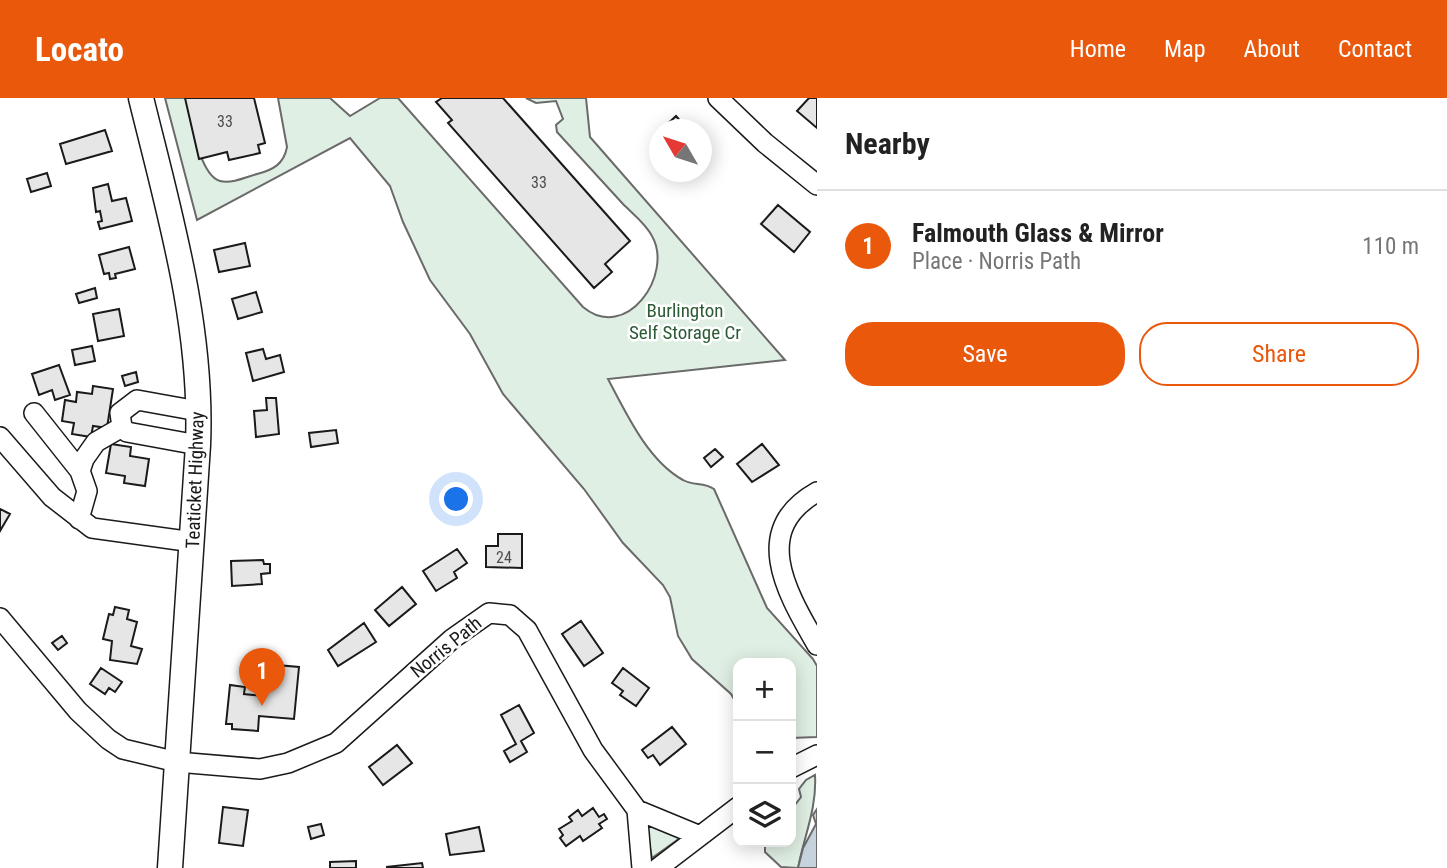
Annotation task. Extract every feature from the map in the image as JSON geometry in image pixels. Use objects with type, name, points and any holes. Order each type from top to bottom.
[{"type":"main road","name":"Teaticket Highway","points":[[141,98],[185,281],[198,411],[193,542],[170,868]]},
{"type":"street","points":[[718,98],[765,143],[817,185]]},
{"type":"street","points":[[198,411],[137,400],[120,413],[122,428],[127,432],[198,445]]},
{"type":"street","points":[[34,413],[80,471],[87,491],[79,519]]},
{"type":"street","points":[[80,471],[84,458],[96,442],[122,428]]},
{"type":"street","points":[[0,438],[52,497],[79,519],[100,531],[193,542]]},
{"type":"street","points":[[817,492],[793,513],[779,544],[784,586],[817,645]]},
{"type":"street","name":"Norris Path","points":[[0,618],[78,711],[108,739],[139,754],[177,762],[260,769],[312,755],[336,743],[452,639],[489,613],[510,615],[527,630],[582,731],[637,810],[642,868]]},
{"type":"street","points":[[796,766],[817,755]]},
{"type":"street","points":[[637,810],[700,836]]},
{"type":"street","points":[[658,868],[733,811]]},
{"type":"green space","name":"Burlington Self Storage Cr","points":[[165,98],[186,98],[201,157],[213,177],[229,182],[268,170],[283,158],[287,147],[278,98],[330,98],[350,116],[380,98],[398,98],[583,307],[599,316],[615,317],[630,311],[642,300],[651,285],[657,269],[657,252],[652,236],[643,223],[557,132],[556,125],[563,119],[556,101],[536,103],[526,98],[586,98],[590,137],[785,360],[608,379],[639,435],[659,461],[683,480],[714,489],[767,608],[817,666],[817,737],[796,738],[796,658],[733,658],[733,697],[692,659],[678,636],[670,597],[663,585],[623,543],[584,489],[503,394],[470,334],[430,280],[403,222],[390,186],[350,138],[197,220]]},
{"type":"green space","points":[[815,775],[812,811],[798,868],[781,867],[765,852],[765,847],[796,847],[796,804],[801,797],[799,789],[806,780]]},
{"type":"green space","points":[[644,819],[680,838],[652,858]]},
{"type":"shaded area","points":[[817,809],[817,868],[798,868],[803,848],[816,824],[813,815]]},
{"type":"building","points":[[185,98],[254,98],[265,143],[258,145],[260,153],[229,160],[227,152],[199,159]]},
{"type":"building","points":[[442,98],[503,98],[630,241],[605,264],[612,272],[594,288],[448,123],[452,120],[436,102]]},
{"type":"building","points":[[809,98],[817,98],[817,128],[797,111]]},
{"type":"building","points":[[105,130],[112,151],[66,164],[60,144]]},
{"type":"building","points":[[47,173],[51,186],[31,192],[27,179]]},
{"type":"building","points":[[108,184],[112,201],[126,198],[132,221],[100,229],[98,222],[102,221],[100,211],[96,212],[93,188]]},
{"type":"building","points":[[778,205],[810,232],[794,252],[761,224]]},
{"type":"building","points":[[245,243],[250,266],[219,272],[214,250]]},
{"type":"building","points":[[129,247],[135,269],[115,274],[116,278],[110,279],[109,273],[104,274],[99,255]]},
{"type":"building","points":[[95,288],[97,298],[79,303],[76,294]]},
{"type":"building","points":[[256,292],[262,312],[238,319],[232,299]]},
{"type":"building","points":[[119,309],[124,336],[98,341],[93,314]]},
{"type":"building","points":[[92,346],[95,361],[75,365],[72,350]]},
{"type":"building","points":[[263,349],[266,359],[280,355],[284,372],[253,381],[246,353]]},
{"type":"building","points":[[59,365],[70,395],[55,400],[52,390],[39,395],[32,374]]},
{"type":"building","points":[[136,372],[138,382],[125,386],[122,376]]},
{"type":"building","points":[[93,386],[113,389],[107,428],[93,426],[91,437],[72,434],[74,423],[62,421],[65,400],[76,402],[77,392],[92,394]]},
{"type":"building","points":[[266,398],[276,398],[279,434],[256,437],[254,411],[267,410]]},
{"type":"building","points":[[336,430],[338,443],[311,447],[309,433]]},
{"type":"building","points":[[111,444],[131,447],[130,456],[149,459],[145,486],[124,483],[125,476],[106,473]]},
{"type":"building","points":[[762,444],[779,465],[752,482],[737,464]]},
{"type":"building","points":[[715,449],[723,457],[711,467],[704,458]]},
{"type":"building","points":[[0,509],[10,514],[0,531]]},
{"type":"building","points":[[498,534],[522,534],[522,568],[486,567],[486,546],[498,546]]},
{"type":"building","points":[[457,549],[467,563],[454,572],[457,578],[436,591],[423,571]]},
{"type":"building","points":[[263,560],[264,564],[270,564],[270,573],[261,574],[262,584],[232,586],[231,561]]},
{"type":"building","points":[[402,587],[416,604],[389,626],[375,610]]},
{"type":"building","points":[[115,607],[129,610],[127,619],[137,622],[131,646],[142,649],[137,664],[110,660],[112,641],[103,639],[109,614],[113,615]]},
{"type":"building","points":[[581,621],[603,653],[584,666],[562,634]]},
{"type":"building","points":[[364,623],[376,642],[338,666],[328,650]]},
{"type":"building","points":[[62,636],[67,643],[58,650],[52,643]]},
{"type":"building","points":[[265,664],[299,667],[294,719],[259,716],[258,731],[232,729],[232,724],[226,724],[230,685],[245,687],[244,694],[262,696],[262,693],[256,693],[257,684],[263,684]]},
{"type":"building","points":[[101,668],[122,682],[115,692],[109,688],[105,694],[90,684]]},
{"type":"building","points":[[623,668],[649,688],[636,706],[620,695],[623,691],[612,683]]},
{"type":"building","points":[[519,705],[534,733],[521,741],[527,752],[510,762],[504,751],[516,744],[501,715]]},
{"type":"building","points":[[672,727],[686,744],[660,765],[653,755],[648,758],[642,750]]},
{"type":"building","points":[[397,745],[412,763],[383,785],[369,767]]},
{"type":"building","points":[[223,807],[248,810],[243,846],[219,843]]},
{"type":"building","points":[[593,808],[599,817],[604,814],[607,819],[599,824],[602,828],[583,841],[580,836],[566,846],[560,838],[563,835],[559,829],[572,821],[569,817],[578,810],[582,816]]},
{"type":"building","points":[[321,824],[324,835],[311,839],[308,827]]},
{"type":"building","points":[[479,827],[484,851],[450,855],[446,834]]},
{"type":"building","points":[[356,861],[356,868],[330,868],[330,862]]},
{"type":"building","points":[[422,863],[423,868],[387,868],[387,867]]},
{"type":"place","name":"Falmouth Glass & Mirror","points":[[262,706]]}]
